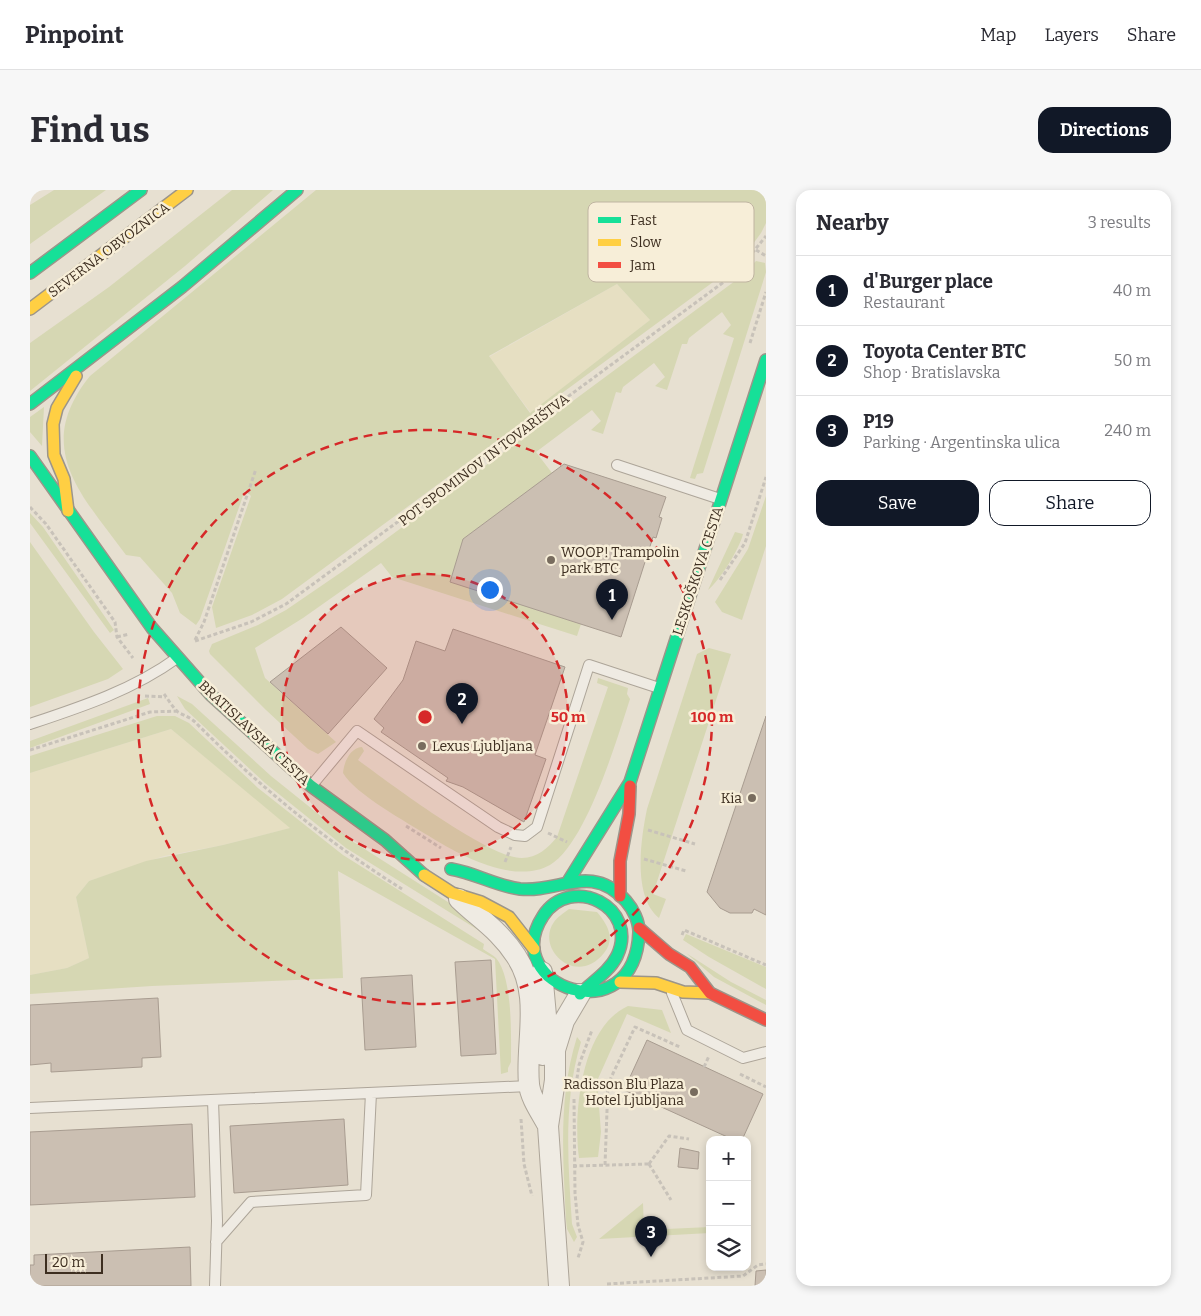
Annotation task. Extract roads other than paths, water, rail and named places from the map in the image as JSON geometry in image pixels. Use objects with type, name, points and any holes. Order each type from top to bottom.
[{"type":"main road","name":"SEVERNA OBVOZNICA","points":[[30,273],[141,190]]},
{"type":"main road","name":"SEVERNA OBVOZNICA","points":[[30,309],[187,190]]},
{"type":"main road","points":[[30,404],[86,364],[182,287],[297,190]]},
{"type":"main road","name":"LESKOŠKOVA CESTA","points":[[569,880],[630,782],[766,360]]},
{"type":"main road","points":[[68,511],[64,479],[54,455],[53,424],[63,396],[86,364]]},
{"type":"main road","name":"BRATISLAVSKA CESTA","points":[[30,456],[152,628],[177,658],[242,725],[311,786],[385,840],[425,876],[452,893],[481,902],[509,917],[534,950]]},
{"type":"main road","points":[[51,503],[68,511]]},
{"type":"main road","name":"LESKOŠKOVA CESTA","points":[[620,896],[620,861],[629,814],[630,782]]},
{"type":"main road","name":"LESKOŠKOVA CESTA","points":[[600,853],[611,831],[618,801]]},
{"type":"main road","points":[[385,840],[410,848]]},
{"type":"main road","points":[[499,897],[459,878],[447,867],[462,870],[498,885],[522,889],[544,888],[586,876],[604,884],[620,896],[632,910],[639,928],[642,947],[620,982],[608,990],[588,993],[562,987],[542,972],[534,950],[539,924],[555,904],[569,897],[584,896],[601,901],[613,911],[620,924],[642,947]]},
{"type":"main road","points":[[569,897],[586,876]]},
{"type":"main road","points":[[537,903],[555,904]]},
{"type":"main road","points":[[588,993],[616,958],[621,945],[620,924]]},
{"type":"main road","points":[[639,928],[669,954],[690,967],[698,980],[710,993],[766,1020]]},
{"type":"main road","points":[[658,960],[683,977],[698,980]]},
{"type":"main road","points":[[620,982],[656,983],[682,992],[710,993]]},
{"type":"street","points":[[452,893],[473,912],[494,927],[518,958],[531,1000],[531,1092],[548,1126]]},
{"type":"street","points":[[531,1092],[540,1084],[546,1016],[542,972]]},
{"type":"street","points":[[559,1286],[548,1126],[555,1080],[557,1043],[564,1021],[588,993]]},
{"type":"lane","points":[[617,465],[721,500]]},
{"type":"lane","points":[[30,724],[104,698],[149,677],[177,658]]},
{"type":"lane","points":[[311,786],[357,731],[452,797],[515,835],[525,836],[536,827],[590,665],[660,689]]},
{"type":"lane","points":[[670,988],[687,1030],[743,1058],[766,1052]]},
{"type":"lane","points":[[30,1108],[371,1093],[531,1092]]},
{"type":"lane","points":[[216,1242],[251,1202],[366,1195],[371,1093]]},
{"type":"lane","points":[[213,1100],[215,1286]]},
{"type":"place","name":"WOOP! Trampolin park BTC","points":[[551,560]]},
{"type":"place","name":"d'Burger place","points":[[612,620]]},
{"type":"place","name":"Toyota Center BTC","points":[[462,724]]},
{"type":"place","name":"Lexus Ljubljana","points":[[422,746]]},
{"type":"place","name":"Kia","points":[[752,798]]},
{"type":"place","name":"Radisson Blu Plaza Hotel Ljubljana","points":[[694,1092]]},
{"type":"place","name":"P19","points":[[651,1257]]}]
